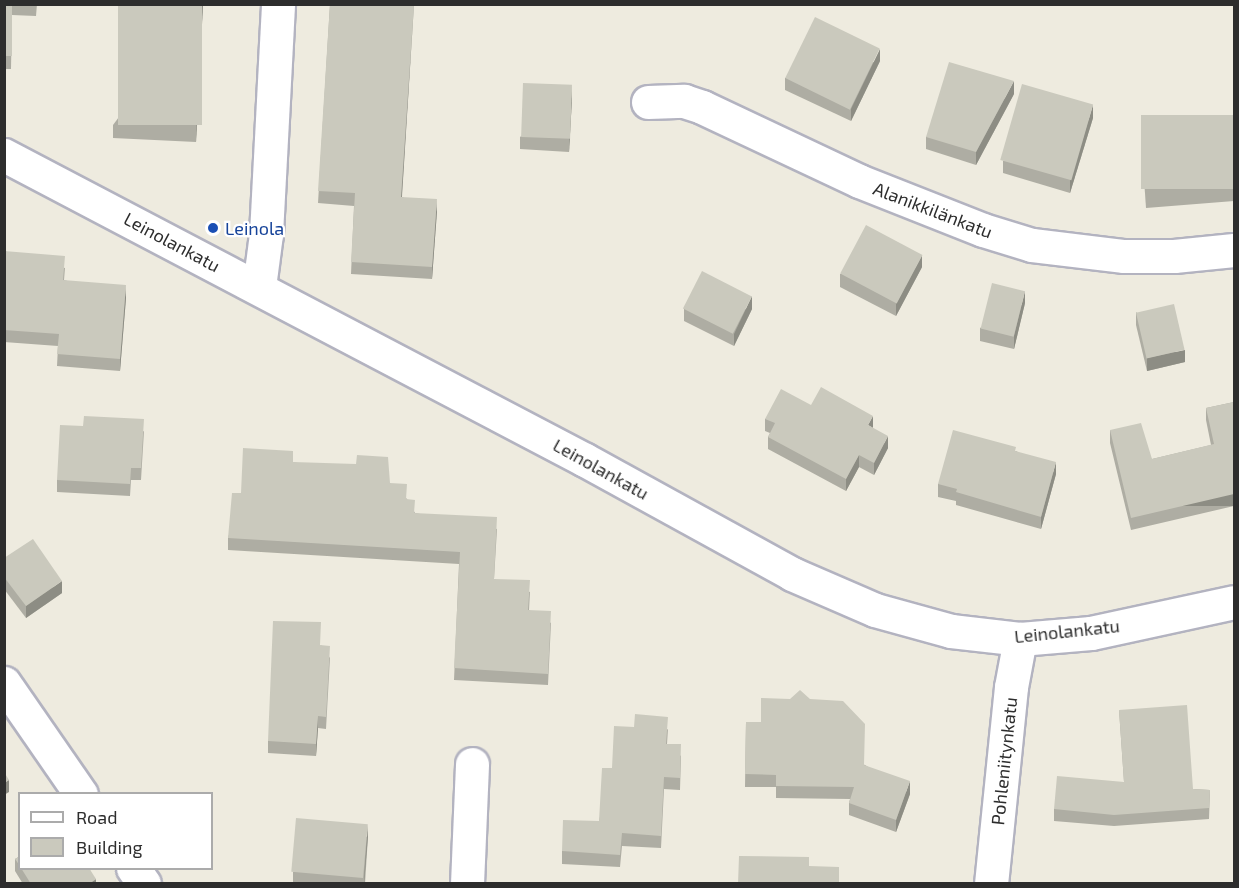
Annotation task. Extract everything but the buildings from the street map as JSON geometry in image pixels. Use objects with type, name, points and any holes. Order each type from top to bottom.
[{"type":"street","points":[[259,287],[266,234],[278,4]]},
{"type":"street","name":"Alanikkilänkatu","points":[[648,102],[684,101],[702,107],[859,181],[983,231],[1032,244],[1124,256],[1174,256],[1234,250]]},
{"type":"street","name":"Leinolankatu","points":[[4,155],[585,460],[792,574],[875,610],[913,622],[987,636],[1020,639],[1091,633],[1234,602]]},
{"type":"street","name":"Pohleniitynkatu","points":[[991,884],[1011,687],[1020,639]]},
{"type":"street","points":[[4,683],[80,792]]},
{"type":"street","points":[[467,884],[472,764]]},
{"type":"street","points":[[134,870],[144,884]]},
{"type":"place","name":"Leinola","points":[[213,228]]}]
